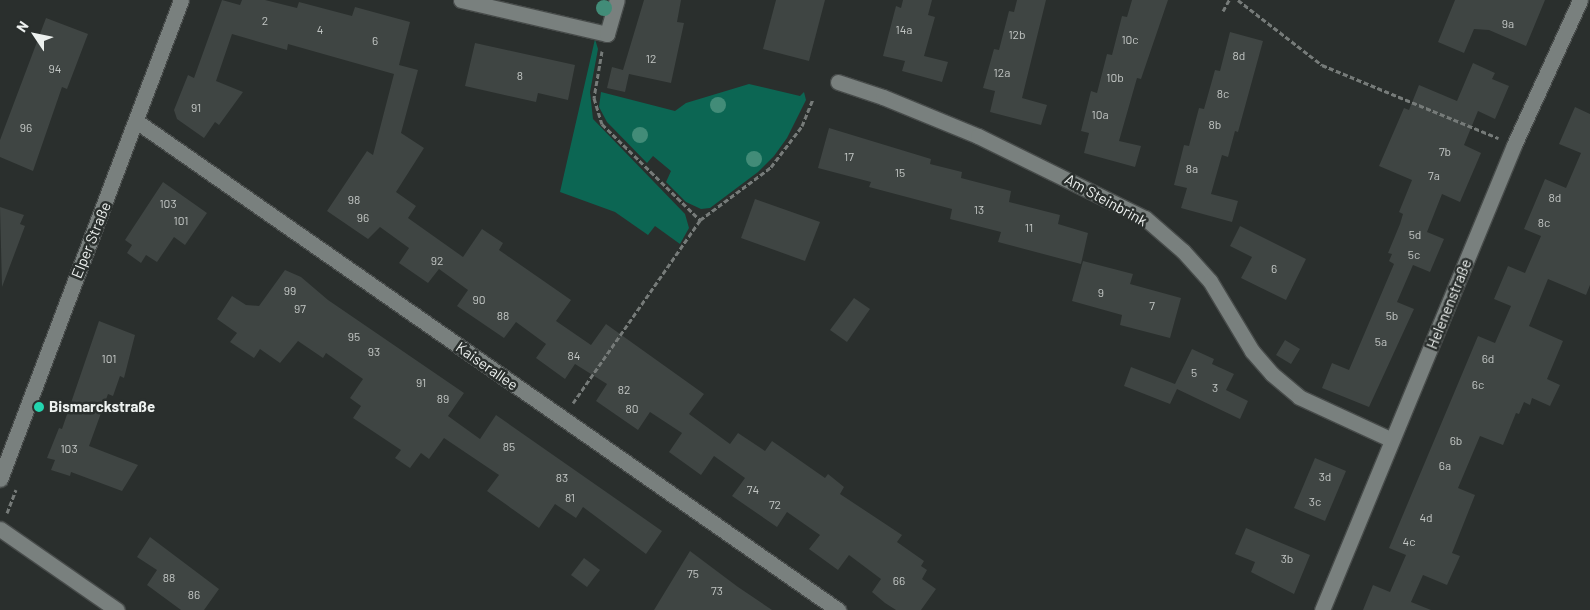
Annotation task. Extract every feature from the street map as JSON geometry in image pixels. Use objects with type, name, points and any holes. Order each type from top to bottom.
[{"type":"street","name":"Elper Straße","points":[[0,479],[182,0]]},
{"type":"street","points":[[461,0],[521,7],[607,34],[617,0]]},
{"type":"street","name":"Helenenstraße","points":[[1322,610],[1514,145],[1580,0]]},
{"type":"street","name":"Am Steinbrink","points":[[838,82],[883,97],[978,136],[1145,218],[1183,250],[1210,281],[1252,351],[1272,374],[1299,397],[1392,440]]},
{"type":"street","name":"Kaiserallee","points":[[136,120],[838,610]]},
{"type":"street","points":[[0,529],[117,610]]},
{"type":"path","points":[[1224,11],[1229,0]]},
{"type":"path","points":[[1238,0],[1322,65],[1514,145]]},
{"type":"path","points":[[607,34],[594,98],[602,124],[700,220]]},
{"type":"path","points":[[562,419],[700,220],[771,167],[802,126],[813,99]]},
{"type":"green space","points":[[595,39],[598,49],[590,92],[593,119],[685,214],[689,228],[680,244],[655,226],[648,235],[615,212],[560,192]]},
{"type":"green space","points":[[749,84],[800,96],[804,92],[806,100],[787,138],[774,156],[758,172],[710,208],[701,209],[686,202],[666,182],[671,171],[653,156],[647,163],[607,122],[599,107],[601,92],[675,111],[686,103]]},
{"type":"building","points":[[222,0],[240,5],[242,0],[265,0],[297,8],[299,2],[352,16],[355,7],[410,22],[399,65],[418,70],[401,133],[424,148],[396,192],[416,206],[408,218],[463,257],[482,229],[503,243],[499,250],[571,300],[556,321],[591,345],[606,324],[704,394],[689,414],[730,444],[738,433],[765,451],[772,441],[825,478],[828,474],[844,487],[840,494],[902,535],[897,542],[924,561],[921,566],[927,570],[922,579],[936,589],[921,610],[896,610],[885,603],[872,592],[881,579],[849,555],[838,570],[809,549],[820,535],[787,512],[777,527],[732,496],[745,478],[714,456],[701,475],[669,452],[682,433],[650,412],[638,430],[596,401],[607,384],[575,364],[565,379],[536,358],[546,344],[516,322],[504,338],[457,306],[468,290],[439,269],[428,283],[399,263],[409,248],[380,227],[368,239],[327,211],[367,151],[373,155],[394,74],[288,44],[287,50],[232,34],[216,81],[243,92],[219,125],[215,122],[204,138],[177,119],[174,110],[188,75],[194,78]]},
{"type":"building","points":[[644,0],[681,0],[677,22],[684,23],[671,83],[629,74],[625,92],[607,88],[612,67],[623,70]]},
{"type":"building","points":[[776,0],[825,0],[809,61],[763,49]]},
{"type":"building","points":[[903,0],[932,0],[928,15],[935,17],[924,56],[948,62],[942,82],[902,71],[905,61],[883,56],[896,6],[901,8]]},
{"type":"building","points":[[1017,0],[1046,0],[1022,98],[1047,105],[1041,125],[990,112],[995,91],[983,88],[994,49],[999,50],[1009,11],[1014,12]]},
{"type":"building","points":[[1132,0],[1168,0],[1141,79],[1137,78],[1119,141],[1141,146],[1135,167],[1084,153],[1089,133],[1081,131],[1091,91],[1097,93],[1107,54],[1112,55],[1122,16],[1127,17]]},
{"type":"building","points":[[1455,0],[1545,0],[1526,46],[1489,30],[1474,29],[1464,53],[1438,42]]},
{"type":"building","points":[[46,18],[88,34],[67,89],[62,87],[33,171],[0,157],[0,140]]},
{"type":"building","points":[[1230,32],[1263,41],[1238,132],[1235,131],[1228,157],[1222,155],[1211,194],[1238,201],[1232,222],[1181,208],[1187,188],[1174,185],[1184,145],[1189,146],[1199,108],[1204,109],[1215,70],[1220,71]]},
{"type":"building","points":[[475,43],[575,65],[568,100],[538,93],[536,102],[465,86]]},
{"type":"building","points":[[1473,63],[1495,73],[1492,79],[1509,86],[1495,119],[1478,111],[1464,145],[1481,153],[1460,202],[1442,194],[1427,232],[1444,239],[1430,272],[1413,265],[1397,302],[1414,309],[1369,407],[1322,388],[1332,363],[1349,370],[1394,264],[1389,261],[1392,254],[1388,253],[1403,214],[1399,212],[1412,180],[1379,166],[1404,108],[1409,110],[1419,85],[1457,101]]},
{"type":"building","points":[[1575,107],[1590,114],[1590,285],[1586,295],[1548,279],[1529,326],[1563,341],[1547,379],[1560,385],[1550,406],[1532,398],[1530,405],[1524,402],[1519,414],[1516,413],[1503,445],[1480,436],[1458,488],[1475,495],[1452,553],[1460,556],[1447,585],[1423,575],[1411,602],[1431,610],[1363,610],[1373,585],[1390,592],[1406,555],[1389,548],[1478,336],[1495,343],[1511,306],[1494,299],[1508,266],[1525,273],[1541,236],[1524,229],[1545,179],[1566,188],[1581,153],[1559,144]]},
{"type":"building","points":[[829,128],[931,159],[930,164],[962,172],[961,178],[1011,191],[1009,202],[1060,215],[1058,224],[1088,233],[1081,264],[998,242],[1001,232],[950,219],[952,209],[869,187],[871,182],[818,168]]},
{"type":"building","points":[[163,182],[207,213],[185,245],[174,237],[157,262],[146,255],[141,263],[127,253],[132,245],[125,240]]},
{"type":"building","points":[[755,199],[820,222],[805,261],[741,238]]},
{"type":"building","points":[[0,207],[24,215],[20,224],[25,226],[2,287]]},
{"type":"building","points":[[1240,226],[1306,259],[1286,300],[1241,278],[1252,257],[1230,246]]},
{"type":"building","points":[[1083,261],[1133,274],[1130,284],[1181,298],[1170,338],[1120,325],[1122,315],[1072,301]]},
{"type":"building","points":[[285,270],[301,277],[328,300],[464,393],[448,416],[480,439],[496,415],[662,531],[646,554],[583,507],[576,518],[555,504],[539,528],[487,491],[499,475],[444,438],[429,459],[421,453],[410,468],[395,458],[401,450],[353,418],[361,406],[350,398],[363,379],[326,353],[323,358],[298,341],[280,363],[260,349],[254,358],[230,342],[237,333],[217,319],[232,296],[246,305],[259,306]]},
{"type":"building","points":[[854,298],[870,309],[847,342],[830,330]]},
{"type":"building","points":[[99,321],[135,335],[124,378],[120,376],[113,396],[108,394],[89,446],[138,465],[122,491],[71,472],[70,476],[51,470],[55,460],[47,458],[59,428],[62,429]]},
{"type":"building","points":[[1285,340],[1300,349],[1291,364],[1276,355]]},
{"type":"building","points":[[1192,349],[1214,359],[1212,364],[1234,374],[1226,390],[1248,401],[1240,419],[1177,389],[1170,404],[1124,386],[1131,367],[1175,384]]},
{"type":"building","points":[[1315,458],[1346,471],[1325,521],[1294,508]]},
{"type":"building","points":[[1246,528],[1310,555],[1294,594],[1251,572],[1255,562],[1235,554]]},
{"type":"building","points":[[150,537],[219,589],[204,610],[181,610],[147,585],[157,570],[137,557]]},
{"type":"building","points":[[690,551],[738,587],[772,610],[654,610]]},
{"type":"building","points":[[584,558],[600,570],[587,587],[571,575]]},
{"type":"place","name":"Bismarckstraße","points":[[39,407]]}]
